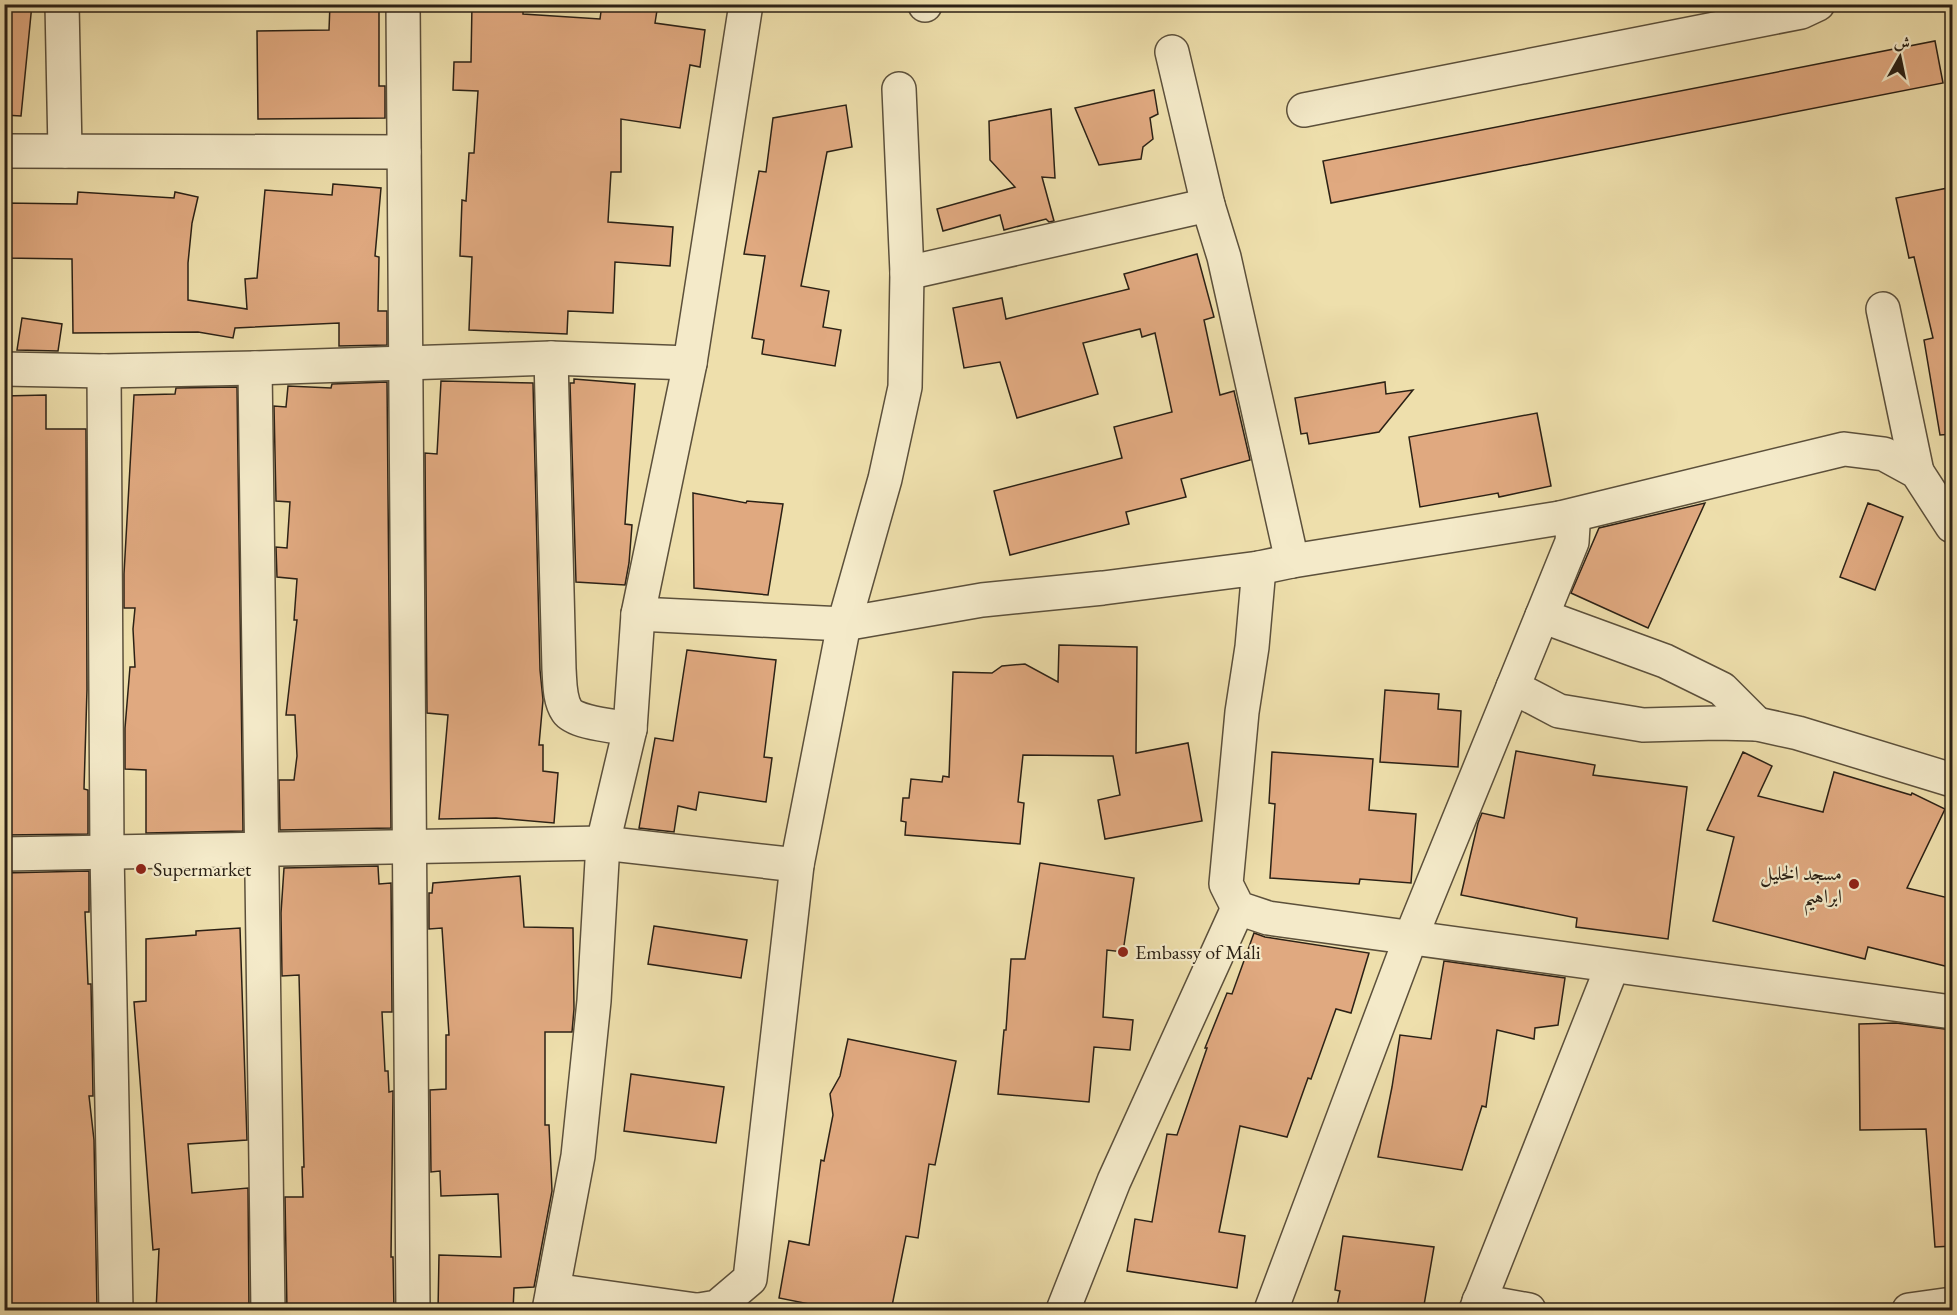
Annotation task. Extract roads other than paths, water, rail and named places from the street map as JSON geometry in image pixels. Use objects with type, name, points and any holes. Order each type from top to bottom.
[{"type":"street","points":[[63,4],[65,151]]},
{"type":"street","points":[[403,4],[413,1311]]},
{"type":"street","points":[[746,4],[690,363],[638,614],[630,729],[603,843],[594,1001],[578,1156],[551,1300],[698,1311],[717,1307],[750,1279],[797,865],[844,624],[885,479],[905,387],[907,273],[899,88]]},
{"type":"street","points":[[1304,110],[1802,12],[1818,4]]},
{"type":"street","points":[[1172,52],[1208,205],[1224,258],[1292,561]]},
{"type":"street","points":[[4,151],[404,152]]},
{"type":"street","points":[[907,273],[1208,205]]},
{"type":"street","points":[[1883,309],[1917,472],[1953,526]]},
{"type":"street","points":[[4,369],[104,371],[255,368],[551,358],[690,363]]},
{"type":"street","points":[[551,358],[559,669],[562,700],[568,713],[579,719],[630,729]]},
{"type":"street","points":[[255,368],[268,1311]]},
{"type":"street","points":[[104,371],[107,852],[116,1311]]},
{"type":"street","points":[[638,614],[844,624],[982,600],[1103,588],[1259,568],[1560,518],[1844,449],[1884,454],[1917,472]]},
{"type":"street","points":[[1270,1311],[1411,937],[1572,542],[1573,526],[1560,518]]},
{"type":"street","points":[[1259,568],[1252,647],[1242,712],[1226,884],[1238,908],[1268,918],[1953,1012]]},
{"type":"street","points":[[1542,616],[1665,661],[1722,689],[1757,724]]},
{"type":"street","points":[[1513,687],[1559,711],[1643,725],[1757,724],[1798,733],[1953,780]]},
{"type":"street","points":[[4,854],[603,843],[797,865]]},
{"type":"street","points":[[1063,1311],[1114,1181],[1238,908]]},
{"type":"street","points":[[1528,1311],[1478,1306],[1612,967]]},
{"type":"street","points":[[1909,1311],[1953,1304]]},
{"type":"place","name":"Supermarket","points":[[141,869]]},
{"type":"place","name":"مسجد الخليل ابراهيم","points":[[1854,884]]},
{"type":"place","name":"Embassy of Mali","points":[[1123,952]]}]
